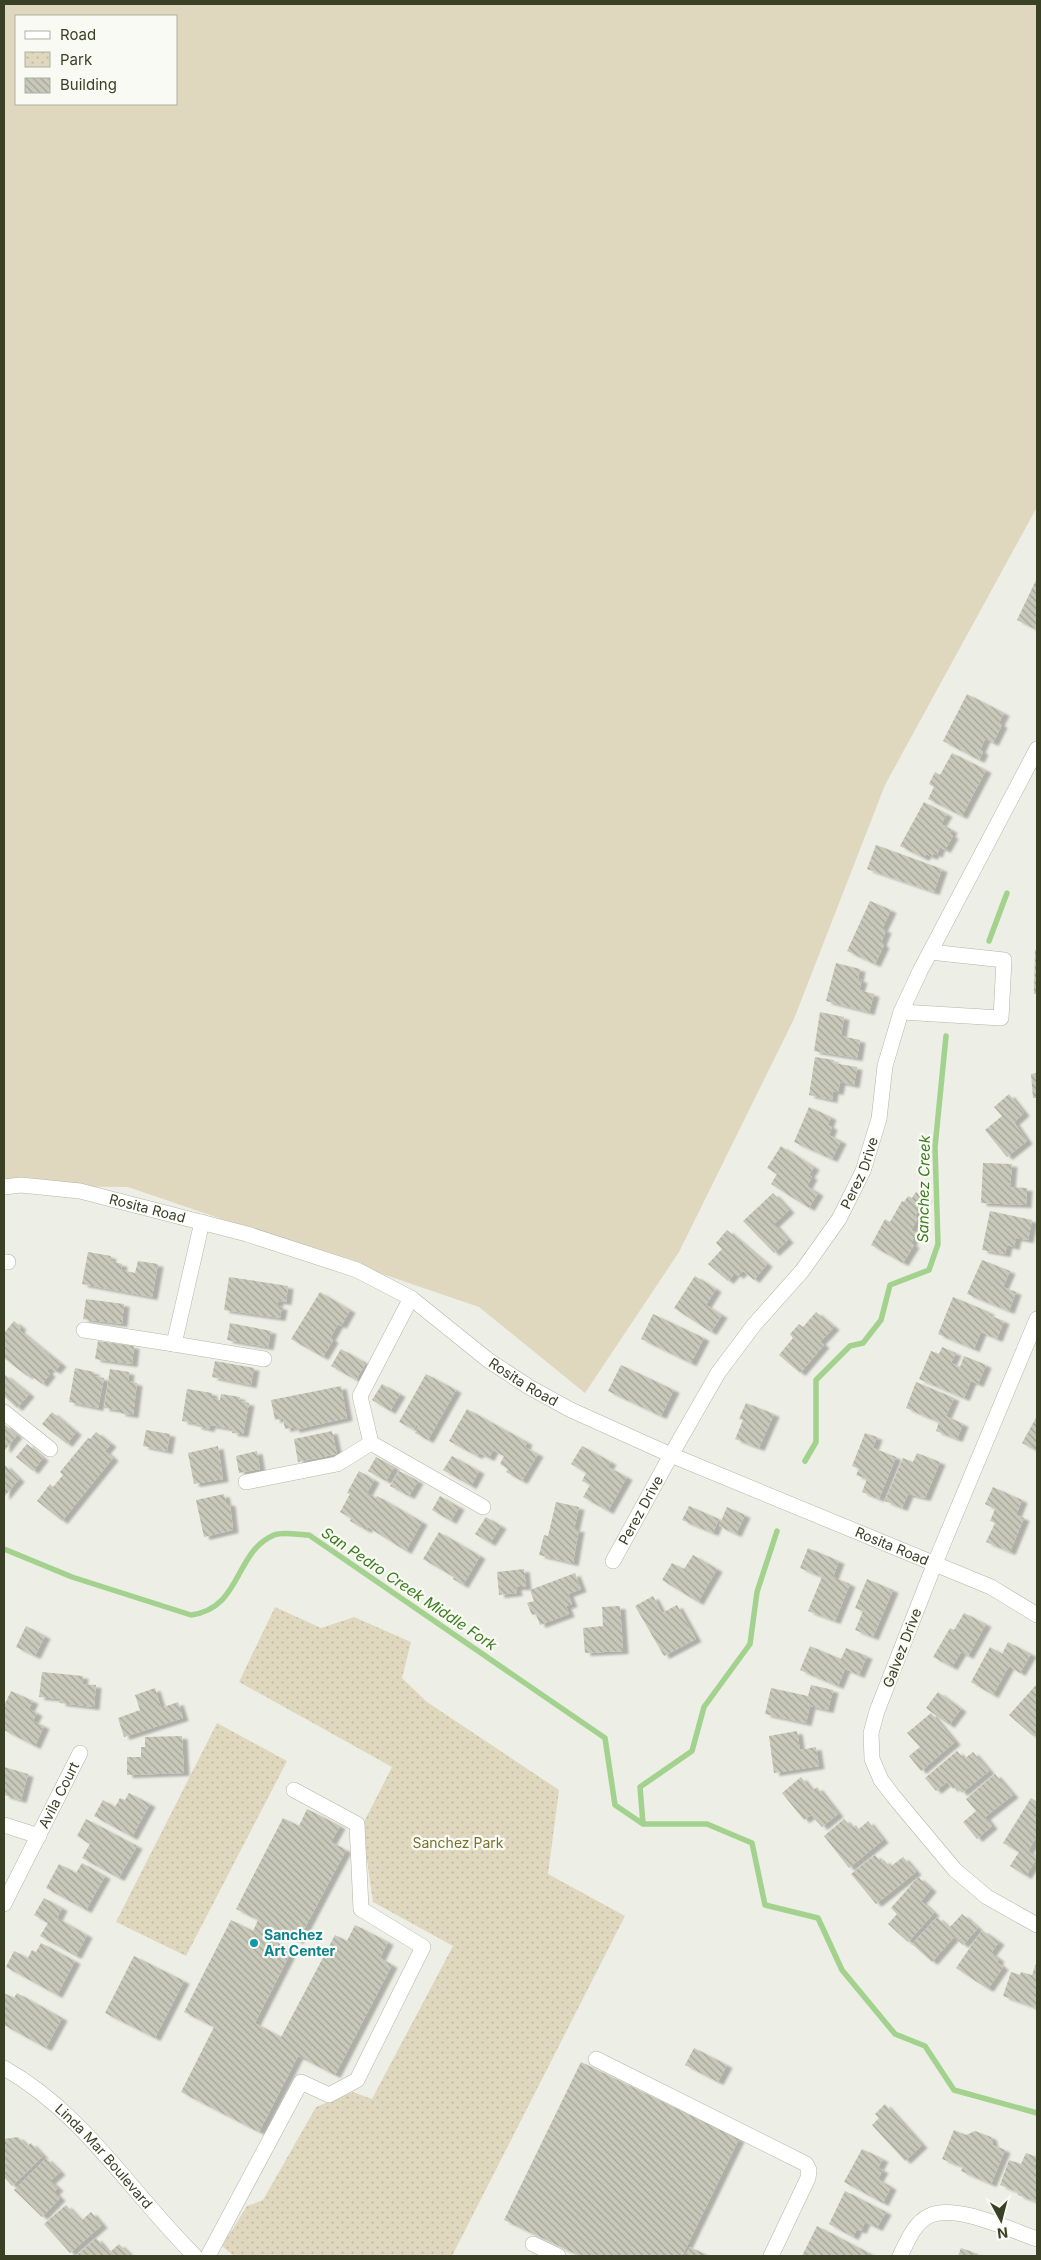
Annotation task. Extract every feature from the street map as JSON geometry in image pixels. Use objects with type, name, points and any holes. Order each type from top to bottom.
[{"type":"street","name":"Perez Drive","points":[[613,1561],[718,1373],[754,1325],[802,1272],[839,1220],[863,1171],[879,1119],[885,1066],[901,1012],[930,952],[1037,749]]},
{"type":"street","points":[[901,1012],[1001,1018],[1004,960],[930,952]]},
{"type":"street","name":"Rosita Road","points":[[4,1186],[80,1191],[246,1234],[358,1270],[411,1298],[488,1360],[528,1388],[571,1410],[671,1455],[990,1586],[1037,1616]]},
{"type":"street","points":[[174,1344],[202,1222]]},
{"type":"street","points":[[411,1298],[360,1396],[371,1443],[483,1507]]},
{"type":"street","name":"Galvez Drive","points":[[1037,1319],[1031,1353],[935,1563],[877,1711],[871,1733],[872,1759],[881,1780],[955,1870],[987,1896],[1037,1925]]},
{"type":"street","points":[[84,1330],[264,1358]]},
{"type":"street","points":[[4,1412],[50,1449]]},
{"type":"street","points":[[246,1482],[337,1464],[371,1443]]},
{"type":"street","name":"Avila Court","points":[[4,1904],[80,1753]]},
{"type":"street","points":[[208,2256],[301,2082],[328,2095],[357,2080],[423,1947],[361,1909],[357,1824],[294,1790]]},
{"type":"street","points":[[4,1825],[39,1836]]},
{"type":"street","points":[[596,2059],[806,2164],[809,2170],[808,2178],[771,2256]]},
{"type":"street","name":"Linda Mar Boulevard","points":[[4,2068],[30,2084],[75,2122],[174,2236],[195,2256]]},
{"type":"street","points":[[900,2256],[915,2228],[928,2216],[943,2212],[963,2214],[1037,2239]]},
{"type":"street","points":[[533,2244],[558,2256]]},
{"type":"green space","points":[[4,4],[1037,4],[1037,507],[885,785],[794,1019],[679,1252],[585,1393],[479,1307],[128,1187],[4,1186]]},
{"type":"green space","name":"Sanchez Park","points":[[275,1607],[321,1628],[354,1617],[411,1642],[402,1678],[427,1702],[559,1790],[548,1874],[625,1916],[452,2256],[234,2256],[222,2246],[247,2206],[263,2200],[316,2107],[353,2092],[372,2099],[453,1946],[373,1902],[362,1826],[392,1767],[239,1682]]},
{"type":"green space","points":[[217,1723],[287,1761],[186,1956],[116,1922]]},
{"type":"building","points":[[1037,578],[1037,630],[1017,620]]},
{"type":"building","points":[[967,694],[1004,713],[999,723],[1002,725],[993,743],[985,739],[980,750],[983,752],[979,760],[943,741]]},
{"type":"building","points":[[952,753],[986,770],[962,816],[928,799],[934,787],[929,784],[935,772],[940,775]]},
{"type":"building","points":[[924,802],[947,814],[941,824],[952,830],[950,834],[953,836],[945,850],[940,847],[937,855],[934,853],[932,857],[926,854],[924,858],[900,846]]},
{"type":"building","points":[[876,845],[942,869],[934,892],[867,869]]},
{"type":"building","points":[[870,901],[891,910],[882,929],[886,930],[881,943],[884,945],[875,964],[847,951]]},
{"type":"building","points":[[1035,950],[1037,950],[1037,994],[1034,994]]},
{"type":"building","points":[[836,963],[860,969],[858,979],[862,980],[859,990],[874,994],[869,1012],[826,1001]]},
{"type":"building","points":[[820,1012],[844,1017],[841,1036],[860,1040],[857,1058],[814,1051]]},
{"type":"building","points":[[815,1057],[834,1060],[833,1063],[857,1067],[854,1085],[840,1082],[838,1092],[833,1091],[832,1100],[809,1095]]},
{"type":"building","points":[[1037,1073],[1037,1098],[1033,1098],[1031,1074]]},
{"type":"building","points":[[1009,1094],[1024,1113],[1014,1122],[1027,1141],[1007,1157],[985,1130],[1002,1116],[994,1107]]},
{"type":"building","points":[[809,1107],[831,1117],[828,1125],[832,1127],[829,1135],[841,1141],[832,1159],[794,1142]]},
{"type":"building","points":[[781,1146],[814,1167],[809,1175],[812,1177],[807,1186],[818,1193],[809,1208],[771,1184],[777,1174],[767,1168]]},
{"type":"building","points":[[983,1163],[1012,1164],[1010,1187],[1027,1188],[1026,1205],[981,1203]]},
{"type":"building","points":[[916,1192],[926,1198],[915,1216],[918,1218],[911,1230],[916,1233],[911,1243],[914,1245],[903,1263],[871,1245],[885,1219],[890,1222],[902,1201],[904,1202],[908,1196],[912,1198]]},
{"type":"building","points":[[773,1193],[789,1210],[774,1224],[788,1240],[774,1253],[743,1221]]},
{"type":"building","points":[[990,1211],[1032,1220],[1028,1240],[1016,1238],[1014,1247],[1007,1245],[1005,1254],[982,1250]]},
{"type":"building","points":[[727,1230],[767,1264],[754,1280],[743,1271],[738,1276],[735,1273],[728,1281],[708,1264],[722,1249],[716,1243]]},
{"type":"building","points":[[88,1252],[111,1256],[110,1261],[122,1264],[121,1270],[135,1273],[138,1261],[158,1264],[152,1297],[82,1284]]},
{"type":"building","points":[[982,1260],[1010,1271],[1003,1287],[1016,1292],[1009,1311],[967,1294]]},
{"type":"building","points":[[695,1276],[716,1289],[706,1305],[722,1315],[711,1332],[674,1308]]},
{"type":"building","points":[[229,1277],[288,1286],[286,1302],[278,1301],[277,1306],[282,1307],[280,1318],[224,1310]]},
{"type":"building","points":[[320,1292],[350,1310],[341,1326],[338,1324],[330,1338],[333,1340],[323,1357],[291,1339]]},
{"type":"building","points":[[953,1297],[989,1312],[988,1315],[1004,1321],[997,1339],[981,1332],[974,1349],[938,1334]]},
{"type":"building","points":[[86,1299],[124,1304],[122,1324],[83,1319]]},
{"type":"building","points":[[816,1312],[834,1327],[820,1342],[824,1345],[800,1373],[779,1355],[793,1338],[790,1334],[799,1324],[803,1327]]},
{"type":"building","points":[[653,1314],[704,1338],[691,1363],[641,1339]]},
{"type":"building","points":[[14,1321],[21,1327],[19,1330],[61,1364],[55,1371],[50,1368],[47,1371],[50,1374],[42,1384],[29,1374],[27,1376],[4,1358],[4,1333]]},
{"type":"building","points":[[230,1323],[271,1331],[268,1347],[227,1340]]},
{"type":"building","points":[[98,1341],[134,1346],[132,1364],[95,1359]]},
{"type":"building","points":[[942,1347],[956,1353],[951,1363],[960,1367],[964,1356],[986,1365],[978,1384],[971,1381],[964,1398],[919,1379],[931,1351],[939,1354]]},
{"type":"building","points":[[341,1349],[366,1363],[356,1380],[331,1366]]},
{"type":"building","points":[[215,1361],[254,1368],[251,1385],[212,1377]]},
{"type":"building","points":[[621,1365],[674,1390],[661,1416],[608,1391]]},
{"type":"building","points":[[75,1368],[94,1372],[94,1376],[104,1378],[98,1408],[69,1402]]},
{"type":"building","points":[[110,1369],[129,1372],[128,1381],[137,1383],[133,1415],[120,1413],[120,1410],[104,1408]]},
{"type":"building","points":[[4,1374],[29,1394],[17,1408],[4,1396]]},
{"type":"building","points":[[426,1374],[456,1390],[428,1440],[415,1433],[418,1427],[416,1425],[413,1429],[399,1422]]},
{"type":"building","points":[[916,1382],[954,1398],[946,1416],[963,1424],[957,1439],[936,1431],[939,1422],[906,1408]]},
{"type":"building","points":[[382,1384],[400,1394],[390,1411],[372,1400]]},
{"type":"building","points":[[341,1386],[347,1418],[294,1430],[294,1427],[285,1429],[283,1418],[275,1420],[271,1400]]},
{"type":"building","points":[[187,1389],[212,1393],[212,1398],[220,1400],[221,1394],[240,1397],[239,1401],[249,1403],[243,1434],[232,1433],[233,1429],[210,1425],[209,1429],[196,1426],[196,1423],[182,1421]]},
{"type":"building","points":[[746,1403],[774,1414],[759,1448],[735,1439],[743,1420],[739,1419]]},
{"type":"building","points":[[467,1409],[527,1442],[525,1447],[538,1454],[522,1481],[506,1472],[508,1469],[500,1464],[504,1456],[493,1450],[489,1458],[479,1453],[477,1456],[449,1441]]},
{"type":"building","points":[[52,1412],[76,1432],[67,1444],[42,1424]]},
{"type":"building","points":[[1037,1416],[1037,1451],[1022,1443]]},
{"type":"building","points":[[4,1424],[17,1435],[5,1450],[4,1448]]},
{"type":"building","points":[[146,1430],[170,1434],[167,1451],[143,1446]]},
{"type":"building","points":[[332,1431],[337,1454],[298,1462],[294,1439]]},
{"type":"building","points":[[96,1432],[111,1444],[105,1451],[113,1458],[62,1521],[37,1501],[50,1484],[53,1487],[63,1475],[60,1472],[88,1438],[90,1439]]},
{"type":"building","points":[[865,1433],[877,1437],[873,1448],[896,1457],[879,1499],[862,1492],[867,1479],[856,1475],[859,1469],[852,1466]]},
{"type":"building","points":[[27,1444],[43,1458],[33,1471],[16,1457]]},
{"type":"building","points":[[218,1446],[223,1479],[194,1484],[188,1453]]},
{"type":"building","points":[[582,1446],[611,1462],[608,1467],[627,1477],[608,1511],[583,1497],[590,1485],[582,1481],[586,1473],[571,1464]]},
{"type":"building","points":[[257,1451],[260,1469],[239,1473],[236,1456]]},
{"type":"building","points":[[917,1453],[940,1462],[925,1498],[908,1494],[902,1508],[885,1501],[903,1458],[913,1462]]},
{"type":"building","points":[[452,1456],[479,1471],[471,1486],[443,1470]]},
{"type":"building","points":[[376,1457],[394,1467],[386,1481],[368,1471]]},
{"type":"building","points":[[4,1464],[19,1479],[4,1497]]},
{"type":"building","points":[[359,1471],[374,1480],[367,1493],[376,1498],[377,1496],[422,1522],[406,1551],[368,1527],[366,1530],[350,1521],[351,1518],[340,1512],[350,1494],[347,1493]]},
{"type":"building","points":[[399,1471],[418,1481],[409,1496],[390,1486]]},
{"type":"building","points":[[993,1487],[1022,1500],[1016,1515],[1024,1518],[1010,1552],[986,1542],[995,1523],[990,1521],[995,1509],[985,1504]]},
{"type":"building","points":[[224,1494],[226,1503],[230,1503],[233,1530],[204,1537],[196,1500]]},
{"type":"building","points":[[440,1496],[459,1507],[451,1521],[432,1510]]},
{"type":"building","points":[[556,1502],[579,1507],[574,1529],[579,1529],[573,1563],[539,1555],[544,1535],[548,1536]]},
{"type":"building","points":[[689,1506],[719,1519],[713,1533],[682,1520]]},
{"type":"building","points":[[727,1507],[745,1515],[736,1534],[719,1526]]},
{"type":"building","points":[[486,1517],[501,1526],[490,1543],[475,1534]]},
{"type":"building","points":[[439,1532],[480,1556],[463,1585],[453,1579],[454,1577],[423,1559]]},
{"type":"building","points":[[808,1548],[839,1561],[833,1577],[850,1584],[835,1621],[808,1611],[822,1577],[800,1568]]},
{"type":"building","points":[[693,1555],[717,1569],[698,1602],[662,1580],[672,1563],[684,1569]]},
{"type":"building","points":[[524,1569],[526,1587],[516,1587],[517,1593],[499,1595],[497,1572]]},
{"type":"building","points":[[575,1573],[581,1589],[568,1594],[572,1604],[566,1606],[569,1614],[540,1625],[536,1614],[532,1615],[527,1603],[534,1601],[530,1590]]},
{"type":"building","points":[[867,1579],[893,1590],[873,1637],[855,1630],[863,1611],[855,1608]]},
{"type":"building","points":[[653,1596],[662,1613],[677,1605],[696,1639],[664,1656],[635,1606]]},
{"type":"building","points":[[620,1606],[623,1651],[585,1653],[583,1628],[603,1626],[602,1607]]},
{"type":"building","points":[[964,1613],[986,1624],[968,1656],[961,1652],[952,1667],[933,1657],[950,1628],[954,1630]]},
{"type":"building","points":[[26,1626],[45,1636],[35,1656],[16,1647]]},
{"type":"building","points":[[1008,1642],[1031,1654],[1020,1673],[1009,1666],[993,1695],[971,1682],[990,1647],[1002,1654]]},
{"type":"building","points":[[810,1646],[841,1659],[846,1648],[867,1656],[859,1675],[845,1669],[838,1686],[800,1670]]},
{"type":"building","points":[[42,1672],[83,1676],[82,1684],[96,1685],[94,1707],[60,1703],[61,1699],[39,1697]]},
{"type":"building","points":[[811,1685],[833,1690],[828,1710],[810,1706],[806,1723],[765,1714],[771,1688],[808,1696]]},
{"type":"building","points":[[1036,1685],[1037,1731],[1033,1736],[1009,1715]]},
{"type":"building","points":[[155,1688],[161,1708],[178,1702],[183,1718],[124,1737],[118,1718],[140,1710],[135,1695]]},
{"type":"building","points":[[11,1691],[33,1701],[29,1709],[37,1713],[33,1721],[44,1726],[35,1746],[4,1730],[4,1706]]},
{"type":"building","points":[[938,1692],[961,1709],[949,1725],[926,1708]]},
{"type":"building","points":[[931,1713],[955,1742],[921,1771],[909,1756],[920,1747],[907,1733]]},
{"type":"building","points":[[797,1731],[800,1750],[816,1747],[819,1766],[774,1773],[769,1736]]},
{"type":"building","points":[[182,1736],[184,1773],[127,1775],[127,1757],[141,1757],[141,1747],[145,1747],[145,1737]]},
{"type":"building","points":[[957,1751],[964,1759],[973,1752],[989,1771],[962,1793],[956,1786],[953,1789],[947,1782],[936,1791],[925,1778]]},
{"type":"building","points":[[4,1767],[28,1774],[21,1800],[4,1795]]},
{"type":"building","points":[[995,1774],[1013,1795],[985,1817],[992,1826],[977,1839],[963,1822],[976,1811],[966,1799]]},
{"type":"building","points":[[801,1777],[812,1791],[817,1787],[838,1814],[822,1827],[811,1815],[804,1820],[782,1793]]},
{"type":"building","points":[[129,1793],[150,1804],[132,1837],[94,1816],[103,1800],[115,1807],[120,1798],[125,1800]]},
{"type":"building","points":[[1031,1798],[1037,1802],[1037,1836],[1028,1851],[1037,1858],[1026,1876],[1010,1866],[1019,1852],[1003,1843]]},
{"type":"building","points":[[307,1809],[340,1826],[331,1842],[346,1850],[298,1941],[275,1929],[270,1939],[292,1950],[255,2023],[281,2037],[335,1935],[347,1941],[355,1925],[388,1942],[380,1958],[392,1965],[335,2075],[298,2056],[259,2132],[181,2092],[214,2027],[184,2012],[231,1920],[253,1931],[258,1920],[236,1909],[283,1818],[299,1826]]},
{"type":"building","points":[[86,1819],[137,1846],[119,1878],[82,1858],[90,1844],[77,1836]]},
{"type":"building","points":[[844,1819],[852,1828],[856,1825],[859,1829],[868,1821],[883,1840],[849,1868],[824,1836]]},
{"type":"building","points":[[875,1855],[881,1862],[884,1860],[890,1867],[903,1857],[916,1872],[876,1904],[851,1874]]},
{"type":"building","points":[[82,1863],[105,1876],[86,1910],[46,1888],[59,1864],[76,1873]]},
{"type":"building","points":[[918,1877],[931,1889],[921,1901],[934,1913],[908,1942],[888,1924],[897,1914],[891,1908]]},
{"type":"building","points":[[44,1898],[62,1908],[57,1918],[87,1935],[76,1956],[40,1936],[48,1923],[34,1915]]},
{"type":"building","points":[[962,1914],[978,1928],[963,1945],[954,1937],[932,1962],[912,1944],[937,1917],[949,1928]]},
{"type":"building","points":[[982,1930],[999,1942],[991,1953],[999,1959],[997,1962],[1003,1967],[988,1989],[956,1968]]},
{"type":"building","points":[[41,1943],[75,1961],[57,1995],[6,1967],[14,1951],[28,1958],[32,1950],[36,1952]]},
{"type":"building","points":[[134,1956],[184,1981],[155,2038],[105,2013]]},
{"type":"building","points":[[1037,1961],[1037,2008],[1003,1996],[1011,1972],[1020,1975],[1021,1972],[1032,1975]]},
{"type":"building","points":[[4,1993],[14,1998],[17,1993],[62,2018],[46,2048],[4,2025]]},
{"type":"building","points":[[694,2048],[727,2065],[718,2082],[685,2065]]},
{"type":"building","points":[[581,2062],[739,2139],[682,2256],[580,2256],[504,2220]]},
{"type":"building","points":[[885,2104],[922,2145],[905,2161],[872,2125],[879,2118],[875,2114]]},
{"type":"building","points":[[954,2130],[966,2135],[975,2131],[991,2137],[993,2145],[1005,2150],[991,2184],[961,2171],[963,2167],[942,2159]]},
{"type":"building","points":[[18,2137],[27,2146],[31,2143],[43,2156],[12,2186],[4,2177],[4,2139]]},
{"type":"building","points":[[862,2149],[883,2159],[878,2168],[883,2170],[878,2179],[891,2187],[883,2203],[844,2182]]},
{"type":"building","points":[[1026,2153],[1037,2157],[1034,2169],[1037,2170],[1037,2202],[1018,2195],[1018,2192],[1000,2185],[1009,2160],[1021,2164]]},
{"type":"building","points":[[46,2158],[60,2172],[50,2181],[58,2188],[54,2192],[60,2198],[42,2217],[14,2190]]},
{"type":"building","points":[[845,2191],[886,2212],[877,2228],[865,2222],[861,2231],[857,2229],[853,2237],[829,2224]]},
{"type":"building","points":[[66,2205],[81,2221],[91,2212],[102,2225],[70,2253],[44,2224]]},
{"type":"building","points":[[817,2226],[869,2253],[867,2256],[802,2256]]},
{"type":"building","points":[[96,2238],[109,2253],[119,2244],[131,2256],[76,2256]]},
{"type":"building","points":[[690,2247],[709,2256],[685,2256]]},
{"type":"building","points":[[961,2248],[978,2254],[977,2256],[958,2256]]},
{"type":"waterway","name":"Sanchez Creek","points":[[989,941],[1007,893]]},
{"type":"waterway","name":"Sanchez Creek","points":[[805,1461],[816,1442],[816,1380],[850,1346],[863,1343],[881,1320],[890,1285],[929,1270],[938,1244],[935,1147],[946,1036]]},
{"type":"waterway","name":"Sanchez Creek","points":[[643,1824],[640,1787],[692,1751],[704,1707],[750,1644],[757,1592],[777,1531]]},
{"type":"waterway","name":"San Pedro Creek Middle Fork","points":[[4,1549],[72,1577],[191,1615],[208,1610],[220,1602],[229,1591],[251,1554],[261,1543],[278,1534],[309,1535],[605,1738],[615,1805],[643,1824]]},
{"type":"waterway","points":[[643,1824],[707,1824],[752,1843],[765,1905],[818,1918],[842,1970],[895,2034],[925,2046],[954,2090],[1037,2113]]},
{"type":"place","name":"Sanchez Art Center","points":[[254,1943]]}]
